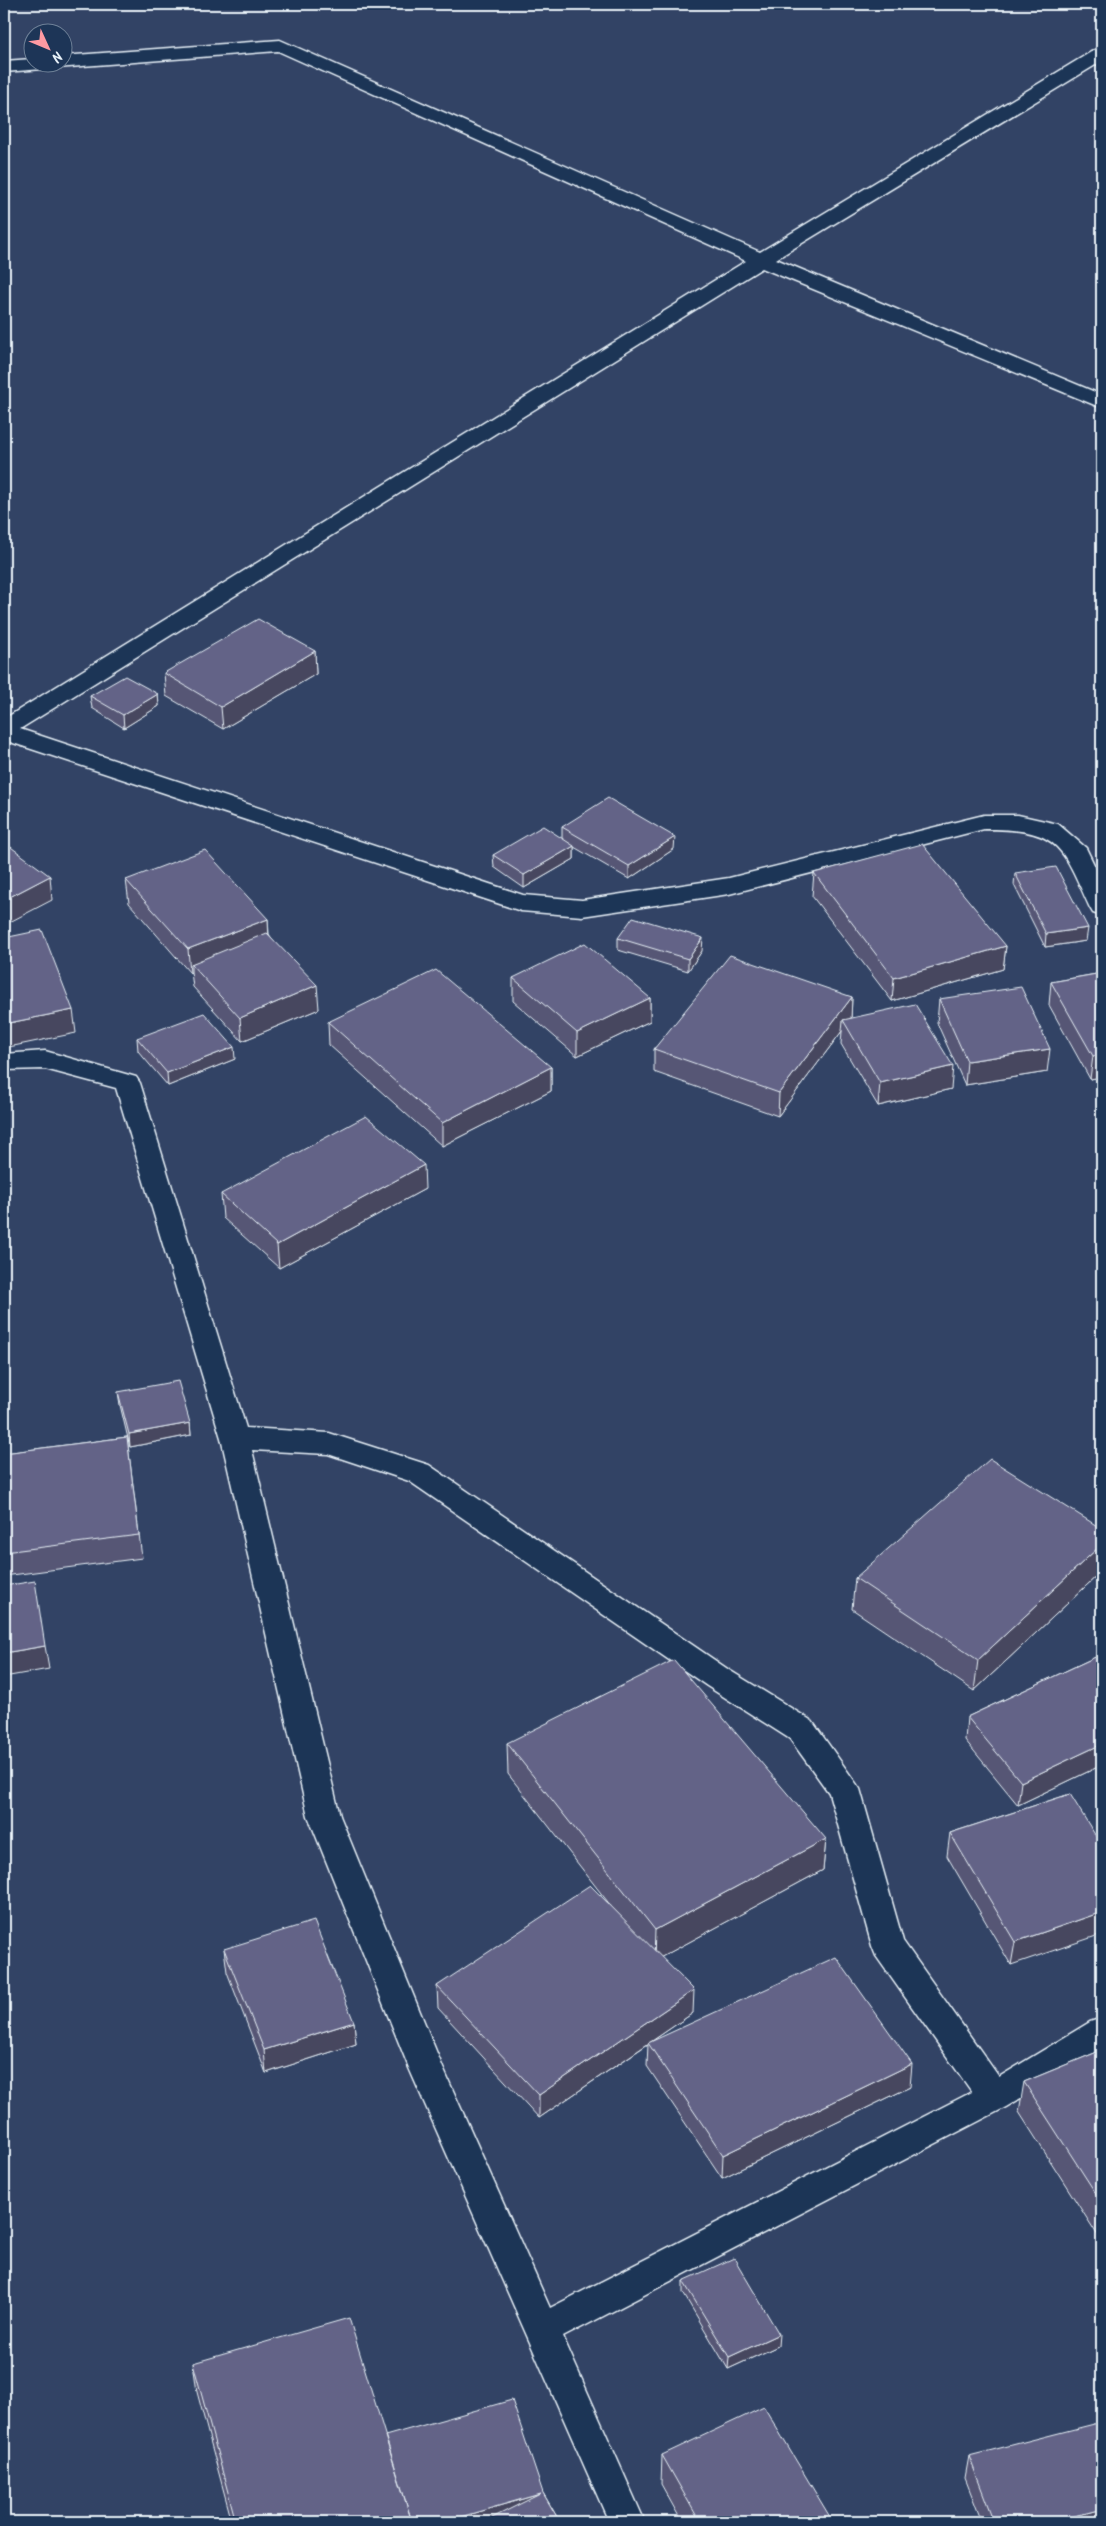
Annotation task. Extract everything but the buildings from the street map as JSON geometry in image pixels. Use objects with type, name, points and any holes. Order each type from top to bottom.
[{"type":"street","points":[[72,61],[280,45],[761,260],[1102,402]]},
{"type":"street","points":[[4,730],[761,260],[1102,53]]},
{"type":"street","points":[[4,67],[22,65]]},
{"type":"street","points":[[4,730],[521,903],[582,908],[729,886],[984,822],[1018,822],[1049,830],[1077,853],[1102,908]]},
{"type":"street","points":[[4,1062],[45,1060],[127,1083],[235,1438],[324,1816],[426,2068],[627,2522]]},
{"type":"street","points":[[235,1438],[329,1444],[418,1473],[718,1678],[802,1730],[844,1789],[888,1946],[994,2096]]},
{"type":"street","points":[[542,2330],[994,2096],[1102,2032]]}]
